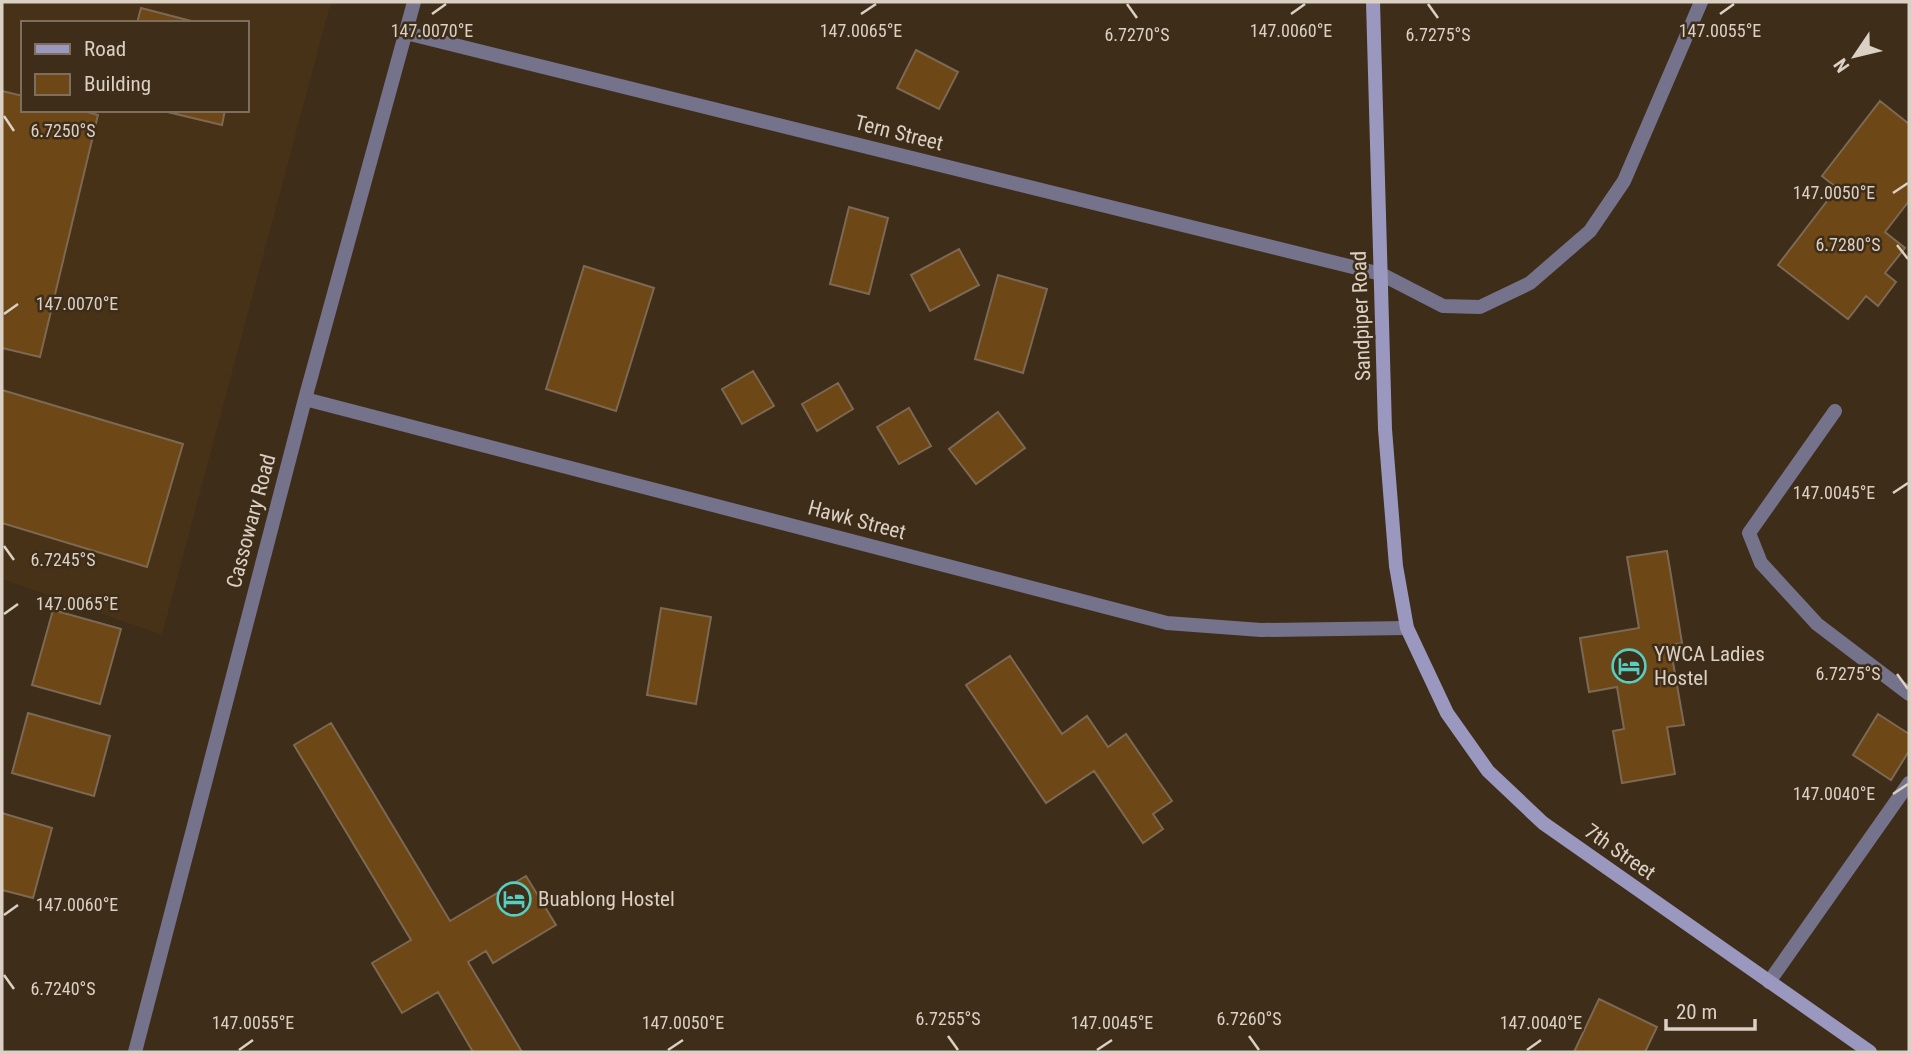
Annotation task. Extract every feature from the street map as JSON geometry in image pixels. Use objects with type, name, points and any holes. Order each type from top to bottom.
[{"type":"street","name":"Cassowary Road","points":[[135,1052],[305,399],[414,2]]},
{"type":"street","name":"Sandpiper Road","points":[[1373,2],[1388,470],[1396,566],[1407,628]]},
{"type":"street","name":"Tern Street","points":[[406,33],[1381,274],[1443,306],[1480,307],[1530,283],[1590,231],[1625,181],[1701,2]]},
{"type":"street","name":"Hawk Street","points":[[305,399],[1167,623],[1261,630],[1407,628]]},
{"type":"street","points":[[1835,411],[1749,533],[1761,563],[1816,624],[1909,694]]},
{"type":"street","name":"7th Street","points":[[1407,628],[1447,713],[1488,771],[1543,823],[1870,1052]]},
{"type":"street","points":[[1769,982],[1909,783]]},
{"type":"shaded area","points":[[2,2],[331,2],[162,635],[2,579]]},
{"type":"building","points":[[141,8],[191,21],[138,21]]},
{"type":"building","points":[[916,50],[958,72],[939,109],[897,88]]},
{"type":"building","points":[[2,91],[21,96],[21,112],[87,112],[98,115],[40,357],[2,348]]},
{"type":"building","points":[[1880,101],[1909,124],[1909,201],[1885,232],[1905,248],[1885,273],[1896,282],[1878,306],[1866,296],[1848,319],[1778,265],[1837,188],[1822,176]]},
{"type":"building","points":[[167,112],[225,112],[222,125]]},
{"type":"building","points":[[849,207],[888,218],[869,294],[830,284]]},
{"type":"building","points":[[959,249],[979,285],[930,311],[911,275]]},
{"type":"building","points":[[584,266],[654,288],[616,411],[546,389]]},
{"type":"building","points":[[998,275],[1047,289],[1023,373],[975,359]]},
{"type":"building","points":[[753,371],[774,406],[742,424],[722,389]]},
{"type":"building","points":[[838,383],[853,409],[817,431],[802,404]]},
{"type":"building","points":[[2,390],[183,444],[147,567],[2,523]]},
{"type":"building","points":[[909,408],[931,446],[899,464],[877,427]]},
{"type":"building","points":[[998,412],[1025,448],[976,484],[949,449]]},
{"type":"building","name":"YWCA Ladies Hostel","points":[[1667,551],[1682,643],[1670,645],[1684,725],[1667,727],[1675,774],[1622,783],[1613,731],[1624,729],[1617,687],[1589,692],[1580,638],[1639,628],[1627,557]]},
{"type":"building","points":[[661,608],[711,617],[696,704],[647,695]]},
{"type":"building","points":[[53,610],[121,629],[100,704],[32,685]]},
{"type":"building","points":[[1010,656],[1062,734],[1087,716],[1108,747],[1126,734],[1172,801],[1153,814],[1163,829],[1143,843],[1094,771],[1046,803],[966,685]]},
{"type":"building","points":[[28,713],[110,736],[94,796],[12,773]]},
{"type":"building","points":[[1878,714],[1909,734],[1909,751],[1891,780],[1853,755]]},
{"type":"building","name":"Buablong Hostel","points":[[331,723],[450,921],[526,876],[556,925],[493,963],[486,951],[468,962],[522,1052],[473,1052],[438,992],[402,1013],[372,963],[411,940],[294,745]]},
{"type":"building","points":[[2,813],[52,828],[33,898],[2,890]]},
{"type":"building","points":[[1599,999],[1657,1027],[1645,1052],[1574,1052]]},
{"type":"place","name":"YWCA Ladies Hostel","points":[[1629,666]]},
{"type":"place","name":"Buablong Hostel","points":[[514,899]]}]
